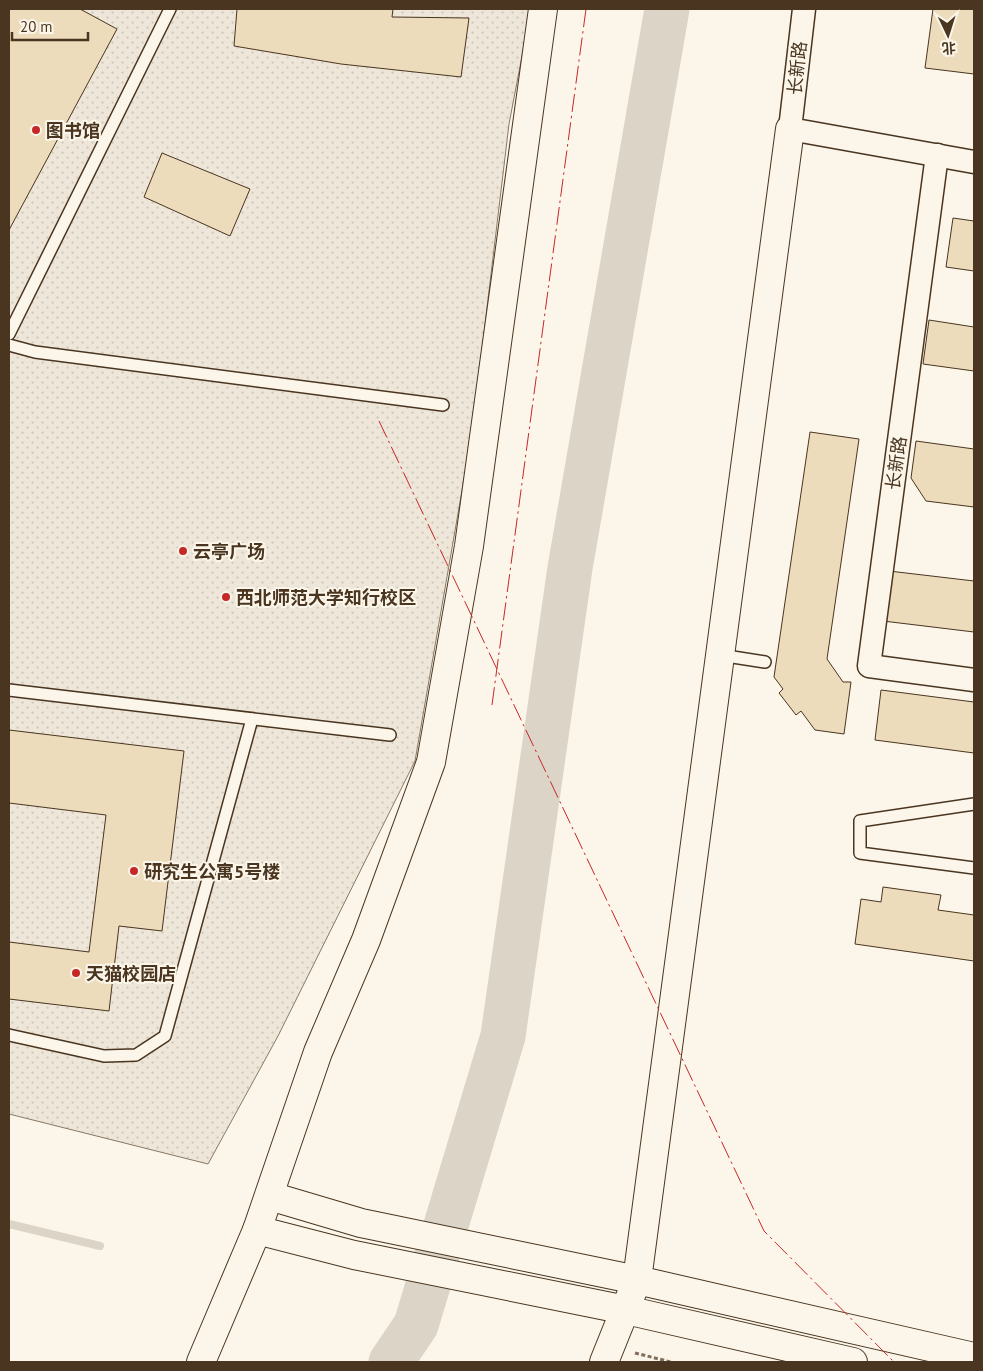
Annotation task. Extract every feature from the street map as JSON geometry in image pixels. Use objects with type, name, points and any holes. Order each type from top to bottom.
[{"type":"street","points":[[201,1362],[257,1230],[318,1052],[366,940],[431,762],[469,546],[543,9]]},
{"type":"street","name":"长新路","points":[[790,128],[804,9]]},
{"type":"street","points":[[607,1354],[637,1280],[790,128],[974,162]]},
{"type":"street","name":"长新路","points":[[936,155],[869,666],[974,680]]},
{"type":"street","points":[[270,1196],[362,1223],[637,1280],[974,1357]]},
{"type":"street","points":[[257,1230],[354,1254],[626,1310],[853,1362]]},
{"type":"lane","points":[[9,334],[170,9]]},
{"type":"lane","points":[[9,345],[35,352],[443,405]]},
{"type":"lane","points":[[720,655],[765,662]]},
{"type":"lane","points":[[9,690],[390,735]]},
{"type":"lane","points":[[9,1035],[104,1056],[136,1055],[165,1036],[252,719]]},
{"type":"lane","points":[[974,804],[860,821],[860,853],[974,868]]},
{"type":"path","points":[[607,1354],[672,1362]]},
{"type":"shaded area","name":"西北师范大学知行校区","points":[[9,9],[531,9],[509,124],[472,433],[415,761],[278,1036],[208,1164],[9,1114]]},
{"type":"building","name":"图书馆","points":[[9,9],[80,9],[117,29],[9,230]]},
{"type":"building","points":[[237,9],[393,9],[392,17],[469,18],[461,77],[341,64],[234,46]]},
{"type":"building","points":[[933,9],[974,9],[974,74],[925,68]]},
{"type":"building","points":[[162,153],[250,189],[230,236],[144,197]]},
{"type":"building","points":[[953,218],[974,221],[974,271],[946,267]]},
{"type":"building","points":[[929,320],[974,327],[974,371],[923,364]]},
{"type":"building","points":[[810,432],[859,439],[827,659],[843,682],[851,682],[844,734],[815,730],[801,711],[796,715],[779,693],[783,689],[774,677]]},
{"type":"building","points":[[916,441],[974,449],[974,507],[926,501],[911,478]]},
{"type":"building","points":[[889,571],[974,581],[974,632],[883,621]]},
{"type":"building","points":[[881,690],[974,702],[974,753],[875,740]]},
{"type":"building","name":"研究生公寓5号楼","points":[[9,730],[184,751],[162,931],[119,926],[109,1011],[9,999],[9,942],[89,952],[106,815],[9,803]]},
{"type":"building","points":[[883,887],[941,895],[938,910],[974,915],[974,961],[855,944],[861,899],[881,902]]},
{"type":"waterway","points":[[391,1362],[416,1325],[503,1036],[570,568],[667,9]]},
{"type":"waterway","points":[[9,1224],[100,1246]]},
{"type":"power","points":[[492,705],[586,9]]},
{"type":"power","points":[[379,421],[764,1231],[894,1362]]},
{"type":"place","name":"图书馆","points":[[36,130]]},
{"type":"place","name":"云亭广场","points":[[183,551]]},
{"type":"place","name":"西北师范大学知行校区","points":[[226,597]]},
{"type":"place","name":"研究生公寓5号楼","points":[[134,871]]},
{"type":"place","name":"天猫校园店","points":[[76,973]]}]
